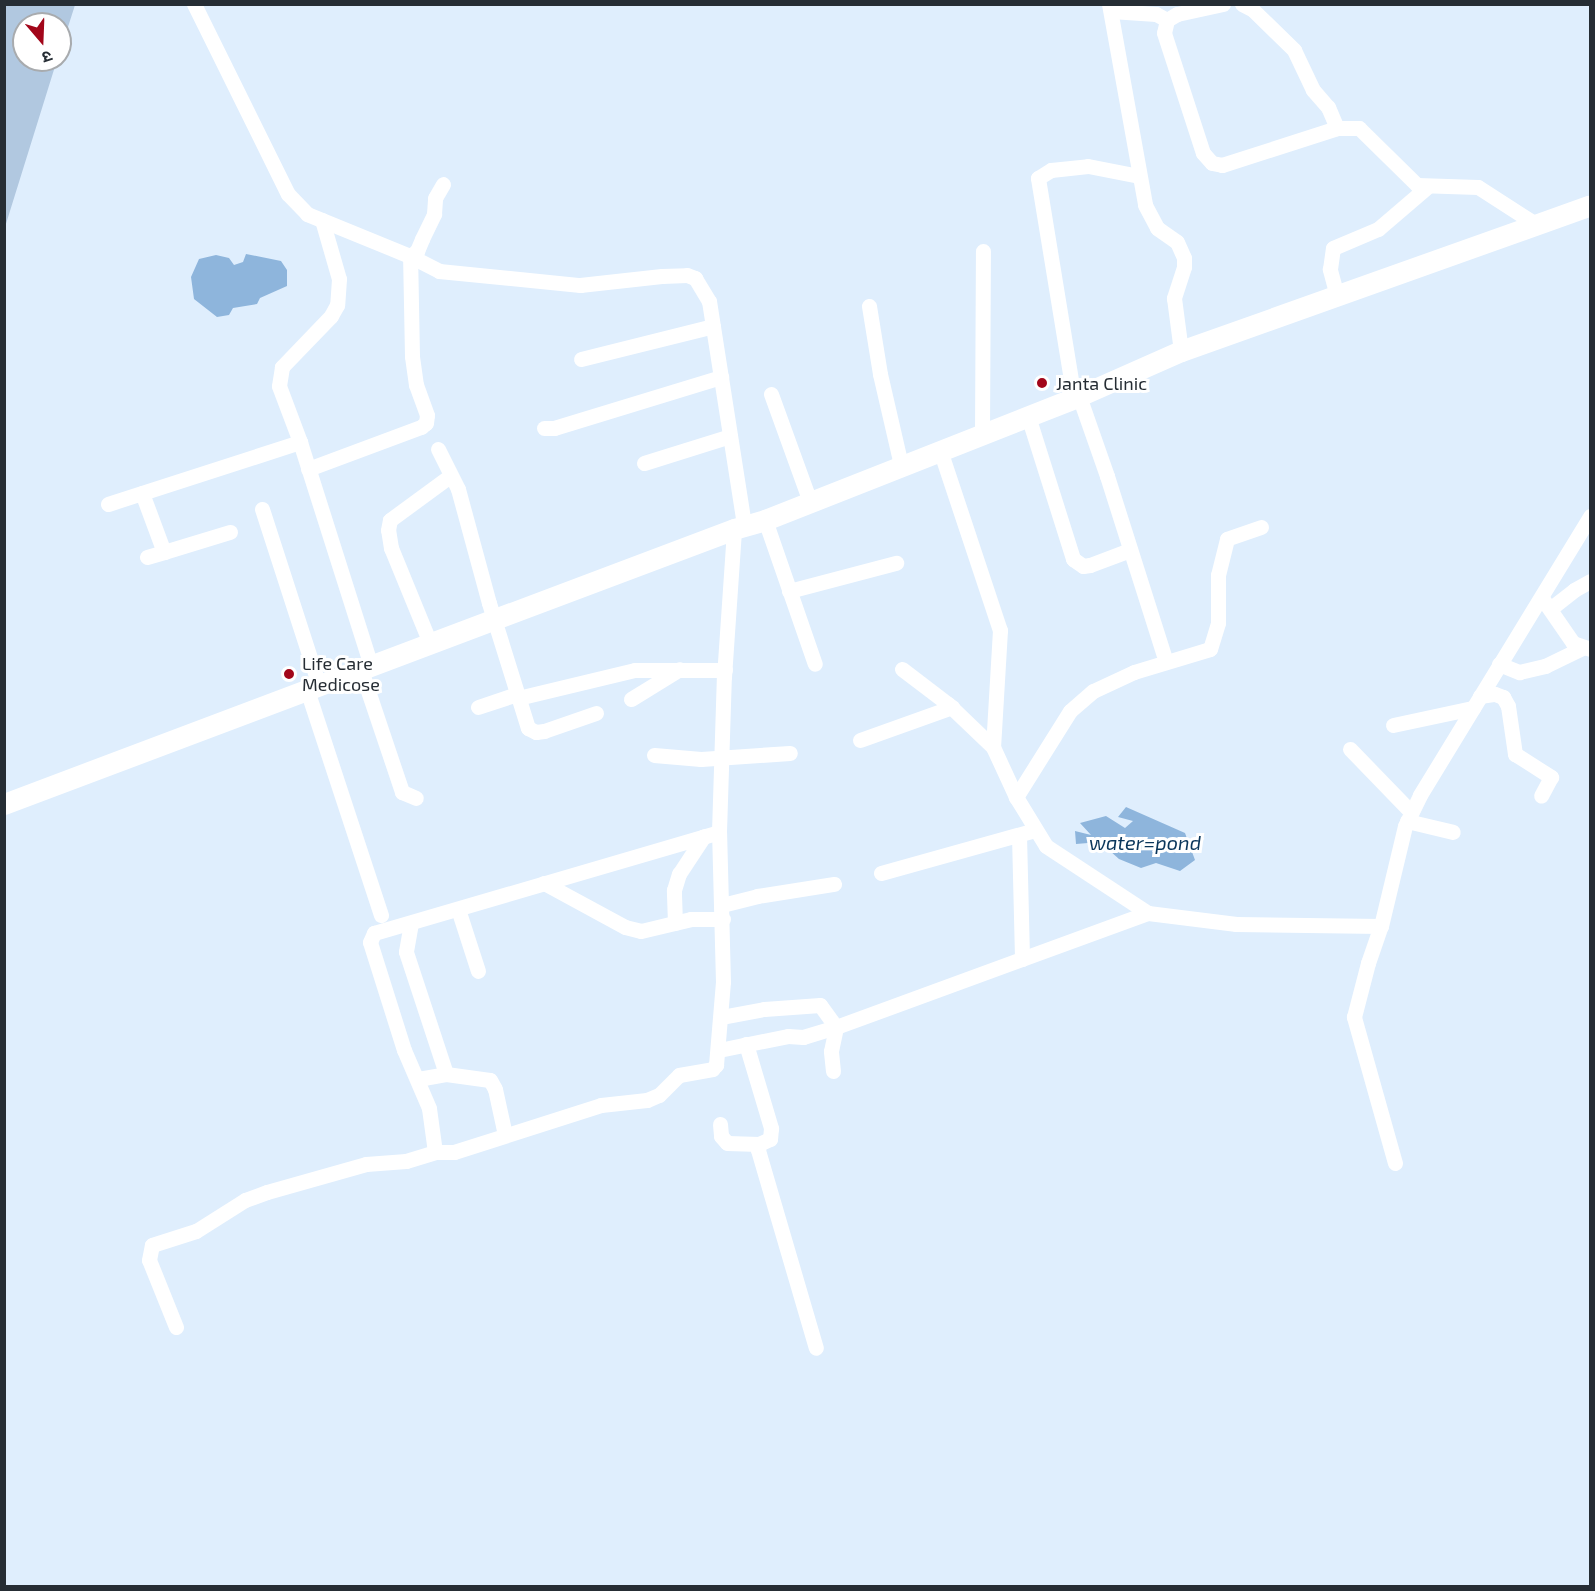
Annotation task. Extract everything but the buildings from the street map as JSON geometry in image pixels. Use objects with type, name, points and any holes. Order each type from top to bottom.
[{"type":"street","points":[[176,1328],[149,1260],[152,1245],[196,1231],[245,1200],[267,1192],[366,1164],[406,1161],[435,1152],[454,1152],[601,1105],[647,1100],[659,1095],[679,1075],[712,1069],[718,1061],[723,912],[720,832],[725,670],[747,525],[730,436],[709,301],[695,278],[687,275],[580,285],[449,273],[439,271],[297,207],[288,194],[194,4]]},
{"type":"street","points":[[1223,4],[1177,14],[1167,20],[1164,33],[1203,153],[1212,163],[1222,165],[1337,128],[1359,128],[1408,179],[1417,185],[1478,187],[1537,225]]},
{"type":"street","points":[[1242,4],[1252,9],[1294,51],[1313,90],[1328,107],[1337,128]]},
{"type":"street","points":[[1167,20],[1156,14],[1110,8],[1114,47],[1145,205],[1157,228],[1178,242],[1182,249],[1184,267],[1174,298],[1181,351]]},
{"type":"street","points":[[1139,176],[1088,166],[1051,170],[1038,178],[1076,397],[1131,550],[1166,662]]},
{"type":"street","points":[[410,256],[417,251],[434,214],[435,198],[443,184]]},
{"type":"street","points":[[1337,296],[1330,269],[1333,248],[1378,229],[1427,187]]},
{"type":"street","points":[[4,804],[810,502],[1076,397],[1181,351],[1590,205]]},
{"type":"street","points":[[322,220],[339,279],[337,305],[332,316],[282,367],[278,376],[279,386],[300,442],[402,792],[416,798]]},
{"type":"street","points":[[982,433],[983,251]]},
{"type":"street","points":[[308,469],[422,428],[426,423],[427,415],[416,385],[412,356],[410,256]]},
{"type":"street","points":[[869,306],[880,374],[901,465]]},
{"type":"street","points":[[581,359],[713,326]]},
{"type":"street","points":[[544,428],[554,428],[721,377]]},
{"type":"street","points":[[771,394],[810,502]]},
{"type":"street","points":[[1028,416],[1073,559],[1083,566],[1090,565],[1131,550]]},
{"type":"street","points":[[644,463],[730,436]]},
{"type":"street","points":[[108,504],[300,442]]},
{"type":"street","points":[[438,449],[464,509],[494,619],[528,728],[536,732],[596,713]]},
{"type":"street","points":[[940,450],[1000,630],[993,747]]},
{"type":"street","points":[[430,643],[392,548],[388,530],[390,520],[450,476]]},
{"type":"street","points":[[142,493],[164,552]]},
{"type":"street","points":[[262,509],[381,915]]},
{"type":"street","points":[[1395,1163],[1354,1017],[1368,963],[1381,926],[1409,816],[1499,664],[1546,603],[1589,520]]},
{"type":"street","points":[[747,525],[789,591],[815,664]]},
{"type":"street","points":[[1016,797],[1076,706],[1094,691],[1134,672],[1210,649],[1218,623],[1218,575],[1227,539],[1261,528]]},
{"type":"street","points":[[147,557],[230,532]]},
{"type":"street","points":[[789,591],[896,562]]},
{"type":"street","points":[[1546,603],[1590,581]]},
{"type":"street","points":[[1546,603],[1573,643],[1587,648]]},
{"type":"street","points":[[1499,664],[1519,672],[1545,666],[1587,648]]},
{"type":"street","points":[[631,699],[680,669]]},
{"type":"street","points":[[902,669],[952,707],[993,747],[1016,797],[1046,846],[1064,860],[1148,913],[1171,918],[1236,924],[1381,926]]},
{"type":"street","points":[[478,707],[635,670],[725,670]]},
{"type":"street","points":[[1393,725],[1476,702],[1495,694],[1503,697],[1508,706],[1515,754],[1551,777],[1541,796]]},
{"type":"street","points":[[860,740],[952,707]]},
{"type":"street","points":[[1350,749],[1409,816],[1452,832]]},
{"type":"street","points":[[654,755],[722,758],[790,753]]},
{"type":"street","points":[[882,873],[1035,830]]},
{"type":"street","points":[[435,1152],[431,1116],[404,1050],[370,942],[374,933],[720,832]]},
{"type":"street","points":[[1019,835],[1022,959]]},
{"type":"street","points":[[675,923],[674,890],[679,874],[704,836]]},
{"type":"street","points":[[544,883],[625,927],[641,931],[723,912],[757,896],[834,884]]},
{"type":"street","points":[[458,909],[478,971]]},
{"type":"street","points":[[719,1050],[788,1036],[803,1036],[836,1027],[1148,913]]},
{"type":"street","points":[[411,922],[406,952],[446,1074]]},
{"type":"street","points":[[721,1017],[764,1009],[820,1005],[836,1027],[831,1051],[832,1071]]},
{"type":"street","points":[[720,1124],[721,1136],[727,1143],[759,1144],[770,1139],[771,1128],[746,1044]]},
{"type":"street","points":[[417,1079],[446,1074],[490,1080],[495,1089],[505,1135]]},
{"type":"street","points":[[759,1144],[758,1150],[763,1168],[816,1348]]},
{"type":"shaded area","points":[[5,4],[75,5],[72,14],[72,12],[12,12],[12,72],[53,72],[5,227]]},
{"type":"water","points":[[246,254],[281,261],[287,270],[287,286],[260,298],[257,304],[233,308],[229,315],[217,317],[194,299],[191,277],[199,259],[216,255],[229,258],[234,265],[243,262]]},
{"type":"water","name":"water=pond","points":[[1126,807],[1185,833],[1195,860],[1180,871],[1156,863],[1141,868],[1119,859],[1100,842],[1076,844],[1075,831],[1091,835],[1080,823],[1106,816],[1125,828],[1133,821],[1118,817]]},
{"type":"place","name":"Janta Clinic","points":[[1042,383]]},
{"type":"place","name":"Life Care Medicose","points":[[289,674]]}]
